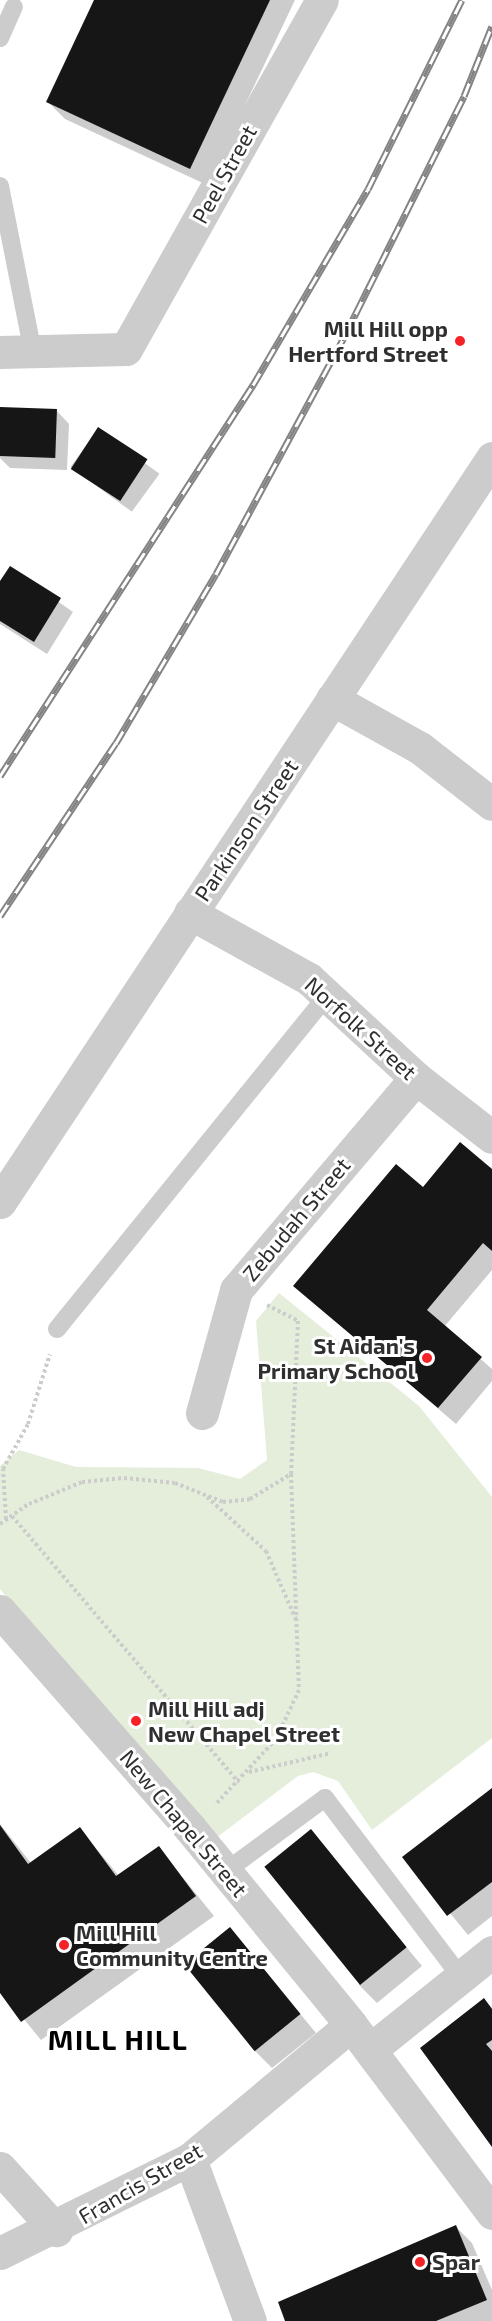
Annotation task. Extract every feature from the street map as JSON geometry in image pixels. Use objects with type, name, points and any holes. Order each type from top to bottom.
[{"type":"street","name":"Peel Street","points":[[33,352],[126,349],[322,0]]},
{"type":"street","points":[[0,352],[33,352]]},
{"type":"street","name":"Parkinson Street","points":[[0,1202],[332,699],[482,494],[492,458]]},
{"type":"street","points":[[332,699],[420,748],[492,804]]},
{"type":"street","name":"Norfolk Street","points":[[190,913],[328,994],[416,1078],[492,1137]]},
{"type":"street","name":"Zebudah Street","points":[[202,1413],[236,1290],[416,1078]]},
{"type":"street","name":"New Chapel Street","points":[[1,1613],[226,1871],[361,2037],[492,2213]]},
{"type":"street","name":"Francis Street","points":[[0,2253],[56,2230],[190,2159],[361,2037],[483,1961]]},
{"type":"street","points":[[190,2159],[250,2321]]},
{"type":"street","points":[[0,2168],[56,2230]]},
{"type":"lane","points":[[0,38],[14,7]]},
{"type":"lane","points":[[0,186],[33,352]]},
{"type":"lane","points":[[57,1329],[328,994]]},
{"type":"lane","points":[[226,1871],[325,1797],[483,1961]]},
{"type":"path","points":[[190,1828],[239,1783],[276,1739],[299,1690],[299,1628],[291,1474],[298,1321],[236,1290]]},
{"type":"path","points":[[6,1520],[3,1469],[28,1424],[57,1329]]},
{"type":"path","points":[[0,1524],[12,1516],[93,1481],[175,1483],[224,1502],[250,1499],[291,1474]]},
{"type":"path","points":[[204,1494],[266,1551],[299,1628]]},
{"type":"path","points":[[12,1516],[239,1783]]},
{"type":"path","points":[[248,1772],[331,1753]]},
{"type":"green space","points":[[279,1293],[419,1406],[492,1497],[492,1738],[372,1830],[338,1781],[313,1772],[298,1776],[208,1844],[0,1589],[0,1466],[19,1450],[76,1467],[198,1468],[240,1479],[267,1460],[256,1321]]},
{"type":"building","points":[[94,0],[270,0],[190,169],[46,102]]},
{"type":"building","points":[[0,407],[57,409],[55,458],[0,456]]},
{"type":"building","points":[[98,427],[147,459],[120,501],[71,469]]},
{"type":"building","points":[[10,566],[61,598],[34,642],[0,621],[0,581]]},
{"type":"building","name":"St Aidan's Primary School","points":[[460,1142],[492,1169],[492,1251],[483,1243],[427,1310],[482,1357],[438,1408],[293,1286],[396,1164],[423,1187]]},
{"type":"building","points":[[492,1788],[492,1882],[447,1916],[402,1857]]},
{"type":"building","name":"Mill Hill Community Centre","points":[[0,1825],[28,1864],[80,1827],[116,1876],[159,1846],[196,1896],[21,2022],[0,1993]]},
{"type":"building","points":[[311,1829],[407,1947],[360,1985],[264,1867]]},
{"type":"building","points":[[230,1927],[300,2014],[255,2051],[184,1964]]},
{"type":"building","points":[[484,1998],[492,2009],[492,2040],[486,2044],[492,2051],[492,2147],[420,2048]]},
{"type":"building","name":"Spar","points":[[456,2225],[487,2300],[436,2321],[285,2321],[278,2302]]},
{"type":"railway","points":[[0,776],[253,385],[368,189],[462,0]]},
{"type":"railway","points":[[0,916],[116,743],[216,574],[343,339],[464,96],[492,26]]},
{"type":"place","name":"Mill Hill opp Hertford Street","points":[[460,341]]},
{"type":"place","name":"St Aidan's Primary School","points":[[427,1358]]},
{"type":"place","name":"Mill Hill adj New Chapel Street","points":[[136,1721]]},
{"type":"place","name":"Mill Hill Community Centre","points":[[64,1945]]},
{"type":"place","name":"Spar","points":[[420,2262]]},
{"type":"district","name":"MILL HILL","points":[[118,2039]]}]
